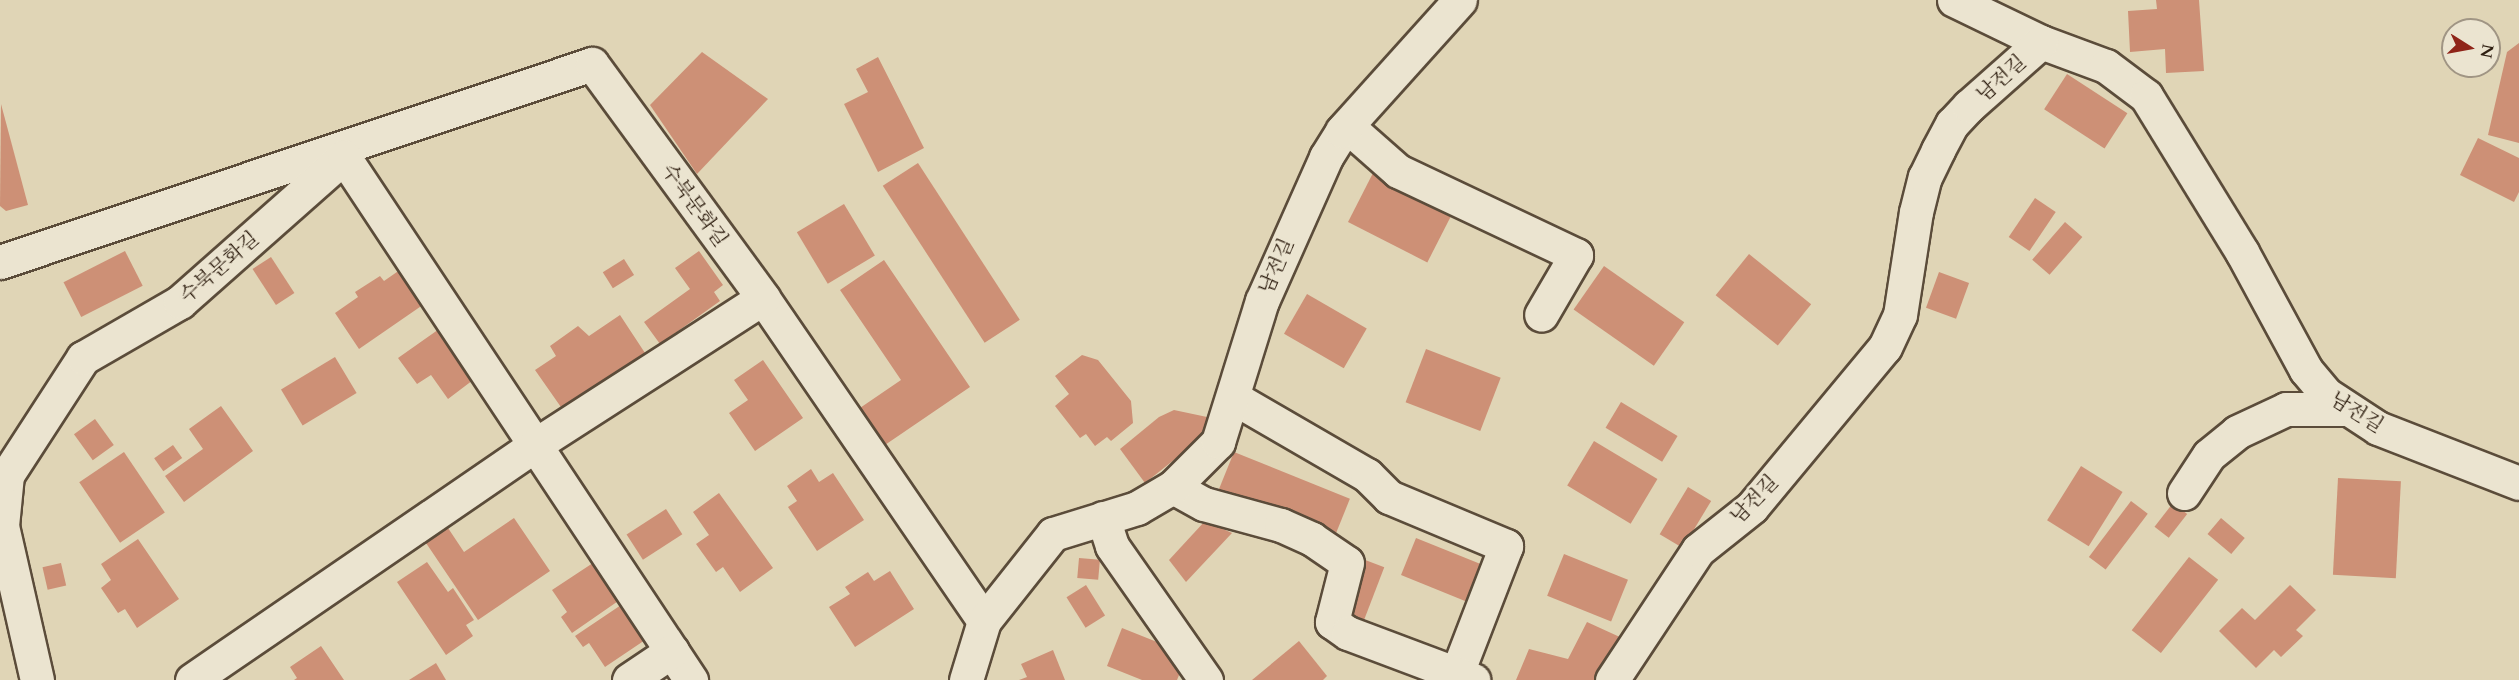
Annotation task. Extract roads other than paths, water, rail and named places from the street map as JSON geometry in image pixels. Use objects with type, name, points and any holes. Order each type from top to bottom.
[{"type":"street","name":"남전길","points":[[966,680],[984,621],[1053,534],[1137,508],[1173,487],[1218,442],[1234,398],[1262,301],[1326,157],[1347,126],[1460,0]]},
{"type":"street","points":[[1954,0],[2041,42]]},
{"type":"street","name":"남전길","points":[[1612,680],[1698,550],[1752,507],[1880,355],[1900,315],[1916,212],[1925,177],[1938,150],[1952,124],[1969,106],[2041,42],[2106,66],[2146,96],[2242,252],[2306,370],[2344,409],[2378,428],[2519,483]]},
{"type":"street","name":"수북문화길","points":[[0,262],[592,64],[763,298],[984,621]]},
{"type":"street","points":[[1347,126],[1398,171],[1576,255],[1541,315]]},
{"type":"street","name":"수북문화길","points":[[37,680],[2,526],[7,475],[83,358],[180,302],[344,157],[691,680]]},
{"type":"street","points":[[192,680],[535,445],[763,298]]},
{"type":"street","points":[[1173,487],[1204,504],[1281,525],[1312,538],[1347,562],[1332,622],[1348,633],[1465,676],[1506,546],[1389,496],[1367,475],[1234,398]]},
{"type":"street","points":[[2184,493],[2209,455],[2237,432],[2286,409],[2344,409]]},
{"type":"street","points":[[1104,518],[1112,546],[1206,680]]},
{"type":"street","points":[[629,680],[672,651]]}]
